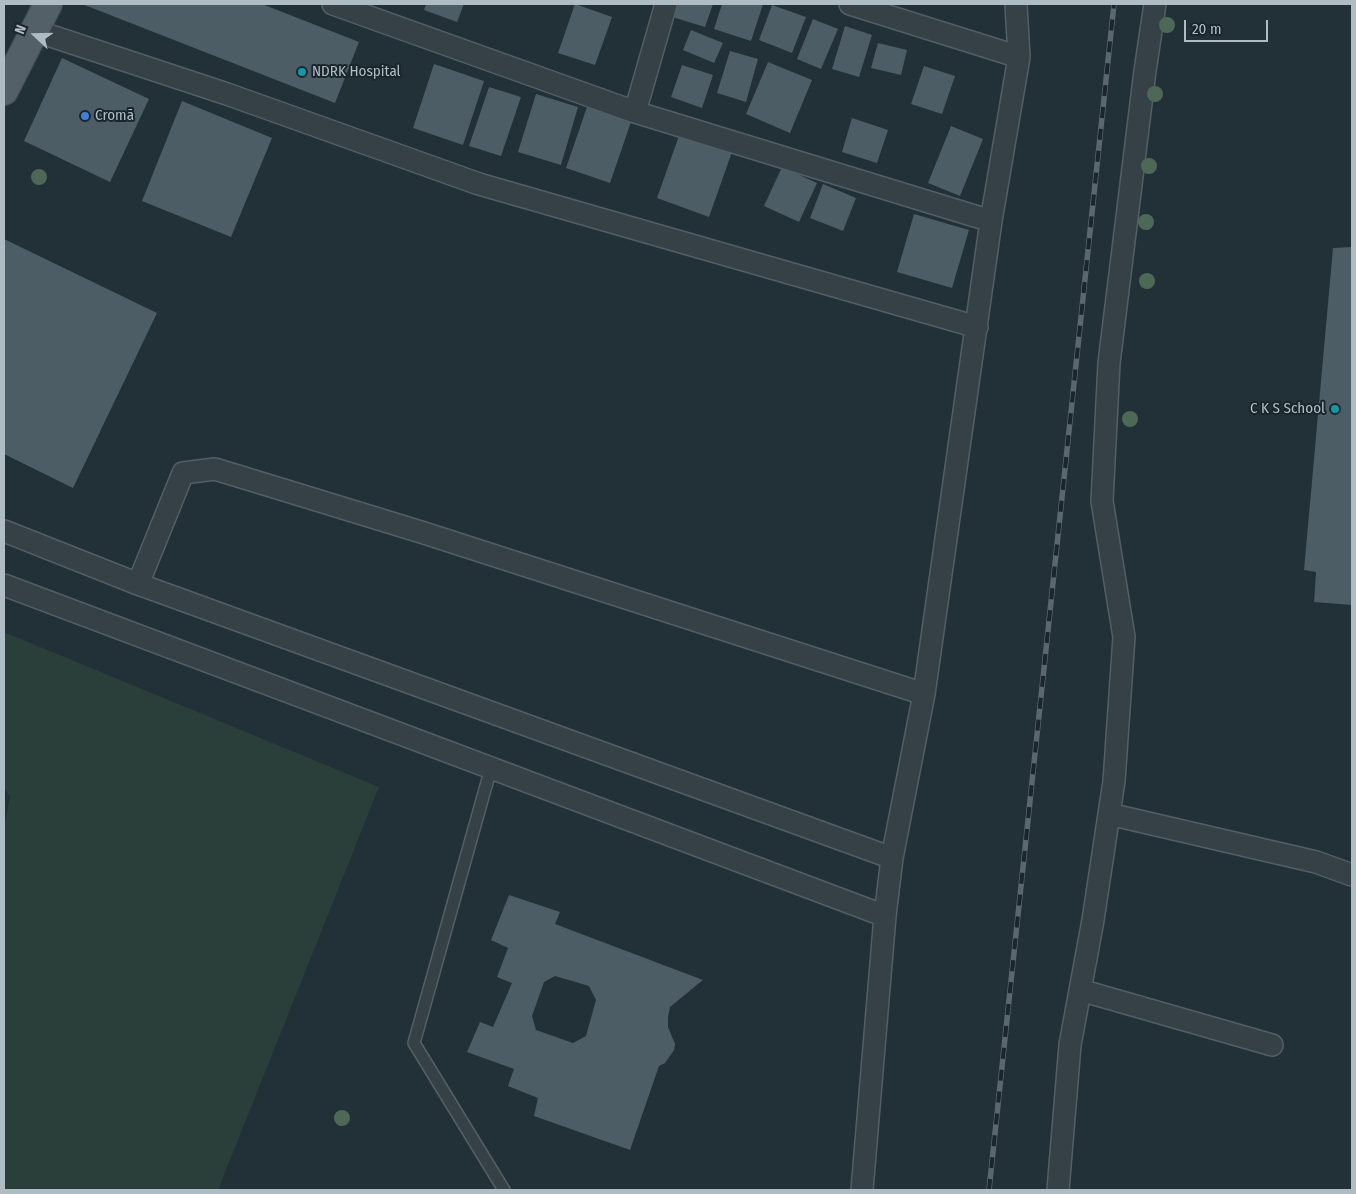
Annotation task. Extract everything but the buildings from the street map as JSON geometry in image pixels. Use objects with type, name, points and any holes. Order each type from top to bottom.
[{"type":"main road","points":[[4,91],[48,4]]},
{"type":"street","points":[[333,4],[635,112],[991,221]]},
{"type":"street","points":[[635,112],[666,4]]},
{"type":"street","points":[[850,4],[1019,57]]},
{"type":"street","points":[[862,1190],[885,916],[892,858],[924,694],[991,221],[1019,57],[1016,4]]},
{"type":"street","points":[[1058,1190],[1070,1045],[1114,781],[1124,637],[1102,501],[1109,363],[1144,71],[1155,4]]},
{"type":"street","points":[[36,31],[227,94],[479,184],[977,327]]},
{"type":"street","points":[[138,584],[183,473],[214,469],[431,535],[924,694]]},
{"type":"street","points":[[4,531],[138,584],[892,858]]},
{"type":"street","points":[[4,585],[885,916]]},
{"type":"street","points":[[1109,814],[1316,862],[1352,875]]},
{"type":"street","points":[[1080,990],[1272,1045]]},
{"type":"lane","points":[[491,768],[414,1043],[504,1190]]},
{"type":"green space","points":[[4,632],[379,787],[218,1190],[4,1190],[4,829],[10,797],[4,787]]},
{"type":"railway","points":[[989,1190],[1114,4]]},
{"type":"place","name":"NDRK Hospital","points":[[302,72]]},
{"type":"place","name":"Cromā","points":[[85,116]]},
{"type":"place","name":"C K S School","points":[[1335,409]]}]
